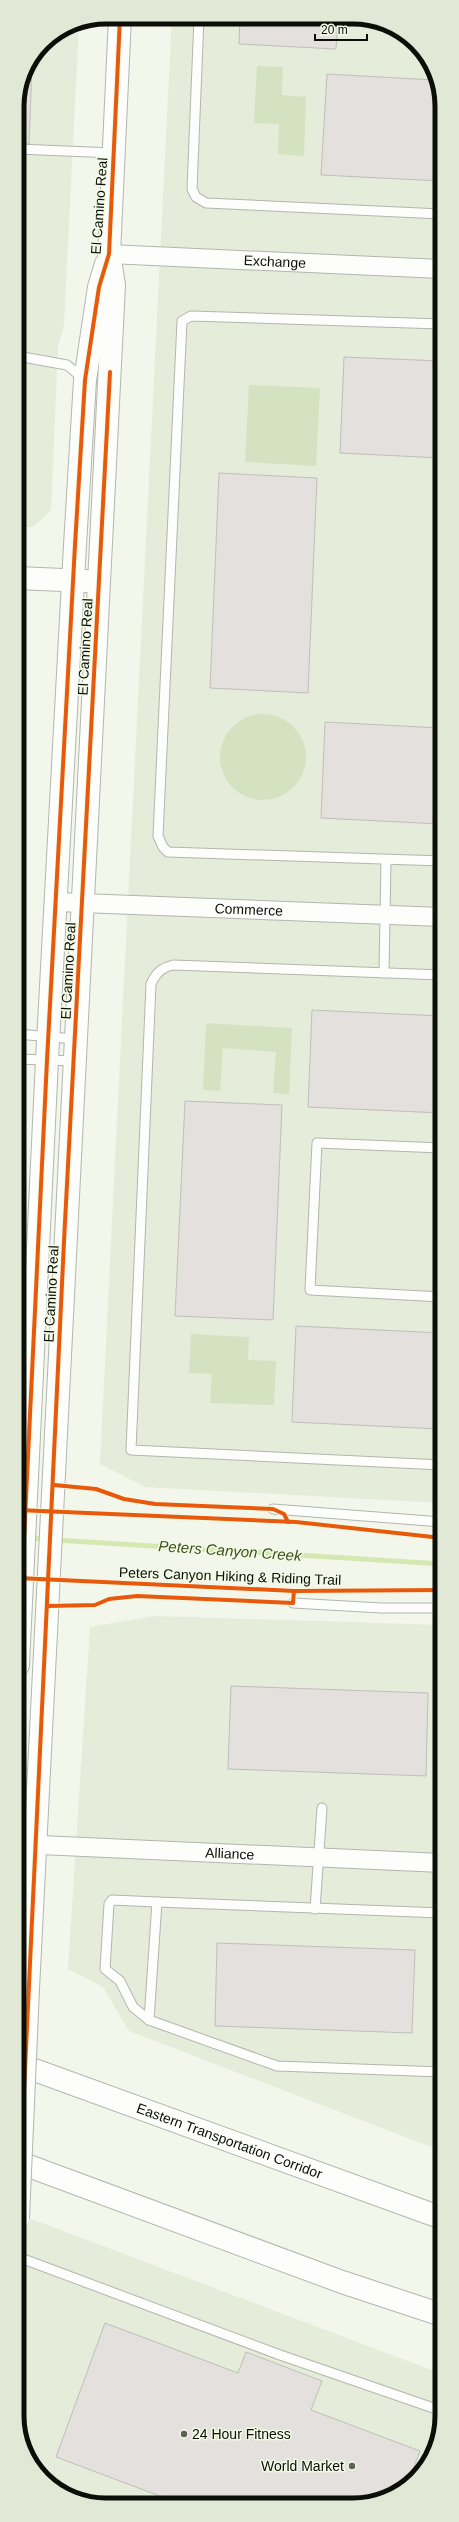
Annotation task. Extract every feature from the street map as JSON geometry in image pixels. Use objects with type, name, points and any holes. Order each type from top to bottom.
[{"type":"main road","name":"El Camino Real","points":[[24,2081],[28,1989],[27,1845],[49,1586],[75,1039],[114,285],[109,254],[120,24]]},
{"type":"main road","name":"El Camino Real","points":[[24,1502],[73,580],[86,380],[99,287],[109,254]]},
{"type":"main road","points":[[24,578],[99,581]]},
{"type":"main road","name":"Eastern Transportation Corridor","points":[[24,2066],[435,2215]]},
{"type":"main road","points":[[24,2164],[342,2282],[435,2313]]},
{"type":"street","name":"Exchange","points":[[109,254],[435,269]]},
{"type":"street","name":"Commerce","points":[[56,902],[435,917]]},
{"type":"street","name":"Alliance","points":[[27,1845],[435,1863]]},
{"type":"lane","points":[[199,24],[192,189],[196,197],[206,203],[435,214]]},
{"type":"lane","points":[[24,149],[114,153]]},
{"type":"lane","points":[[435,324],[191,316],[182,321],[158,836],[163,847],[168,852],[435,862]]},
{"type":"lane","points":[[24,357],[67,365],[86,380]]},
{"type":"lane","points":[[384,973],[386,860]]},
{"type":"lane","points":[[435,975],[173,965],[163,968],[154,975],[151,984],[131,1450],[435,1465]]},
{"type":"lane","points":[[24,1035],[75,1039]]},
{"type":"lane","points":[[24,1059],[74,1061]]},
{"type":"lane","points":[[435,1148],[317,1143],[310,1290],[435,1297]]},
{"type":"lane","points":[[273,1509],[435,1521]]},
{"type":"lane","points":[[293,1603],[381,1608],[435,1608]]},
{"type":"lane","points":[[316,1909],[322,1808]]},
{"type":"lane","points":[[435,1913],[112,1900],[109,1904],[105,1969],[120,1981],[133,2007],[149,2020],[277,2066],[435,2072]]},
{"type":"lane","points":[[149,2020],[157,1902]]},
{"type":"lane","points":[[24,2259],[280,2355],[435,2409]]},
{"type":"shaded area","points":[[172,24],[364,25],[389,32],[407,44],[415,52],[427,70],[431,80],[435,106],[435,1503],[145,1487],[100,1464]]},
{"type":"shaded area","points":[[79,29],[64,325],[58,346],[51,511],[33,527],[24,527],[24,101],[30,75],[41,56],[56,41]]},
{"type":"shaded area","points":[[156,1616],[435,1625],[435,2148],[129,2031],[103,1987],[68,1969],[90,1627]]},
{"type":"shaded area","points":[[24,2216],[435,2371],[434,2427],[427,2452],[415,2470],[403,2481],[389,2490],[364,2497],[106,2498],[80,2494],[70,2490],[56,2481],[41,2466],[32,2452],[25,2427]]},
{"type":"green space","points":[[257,66],[283,67],[282,95],[306,97],[304,156],[278,154],[279,124],[254,123]]},
{"type":"green space","points":[[249,385],[320,388],[316,466],[245,462]]},
{"type":"green space","points":[[263,714],[280,717],[294,726],[303,740],[306,757],[303,774],[294,788],[280,797],[263,800],[246,797],[232,788],[223,774],[220,757],[223,740],[232,726],[246,717]]},
{"type":"green space","points":[[206,1023],[292,1028],[289,1094],[273,1093],[276,1052],[223,1048],[220,1091],[203,1090]]},
{"type":"green space","points":[[191,1334],[249,1337],[248,1360],[276,1361],[274,1405],[210,1403],[212,1374],[189,1373]]},
{"type":"building","points":[[240,24],[338,24],[336,49],[239,44]]},
{"type":"building","points":[[32,70],[29,144],[24,144],[24,101]]},
{"type":"building","points":[[327,74],[431,80],[435,106],[435,181],[321,175]]},
{"type":"building","points":[[344,357],[435,361],[435,458],[340,453]]},
{"type":"building","points":[[219,473],[317,478],[308,693],[210,688]]},
{"type":"building","points":[[325,722],[435,728],[435,824],[321,818]]},
{"type":"building","points":[[312,1010],[435,1016],[435,1113],[308,1107]]},
{"type":"building","points":[[185,1101],[282,1105],[273,1320],[175,1316]]},
{"type":"building","points":[[296,1326],[435,1333],[435,1429],[292,1422]]},
{"type":"building","points":[[231,1686],[428,1693],[426,1776],[228,1769]]},
{"type":"building","points":[[217,1943],[415,1950],[412,2033],[215,2026]]},
{"type":"building","name":"24 Hour Fitness","points":[[105,2323],[238,2373],[246,2352],[322,2381],[311,2410],[420,2451],[411,2474],[403,2481],[389,2490],[379,2494],[353,2498],[165,2498],[56,2457]]},
{"type":"waterway","name":"Peters Canyon Creek","points":[[29,1538],[46,1539]]},
{"type":"waterway","name":"Peters Canyon Creek","points":[[56,1540],[435,1564]]},
{"type":"cycle path","points":[[24,1540],[47,1060],[85,380],[99,287],[109,254],[120,24]]},
{"type":"cycle path","points":[[24,2091],[64,1241],[110,372]]},
{"type":"cycle path","points":[[54,1485],[96,1489],[124,1499],[155,1504],[273,1509],[284,1514],[288,1522]]},
{"type":"cycle path","points":[[24,1510],[296,1522],[435,1537]]},
{"type":"cycle path","name":"Peters Canyon Hiking & Riding Trail","points":[[24,1578],[294,1591],[435,1590]]},
{"type":"cycle path","name":"Peters Canyon Hiking & Riding Trail","points":[[48,1606],[95,1605],[109,1599],[137,1596],[293,1603],[294,1591]]},
{"type":"place","name":"24 Hour Fitness","points":[[184,2434]]},
{"type":"place","name":"World Market","points":[[352,2466]]}]
